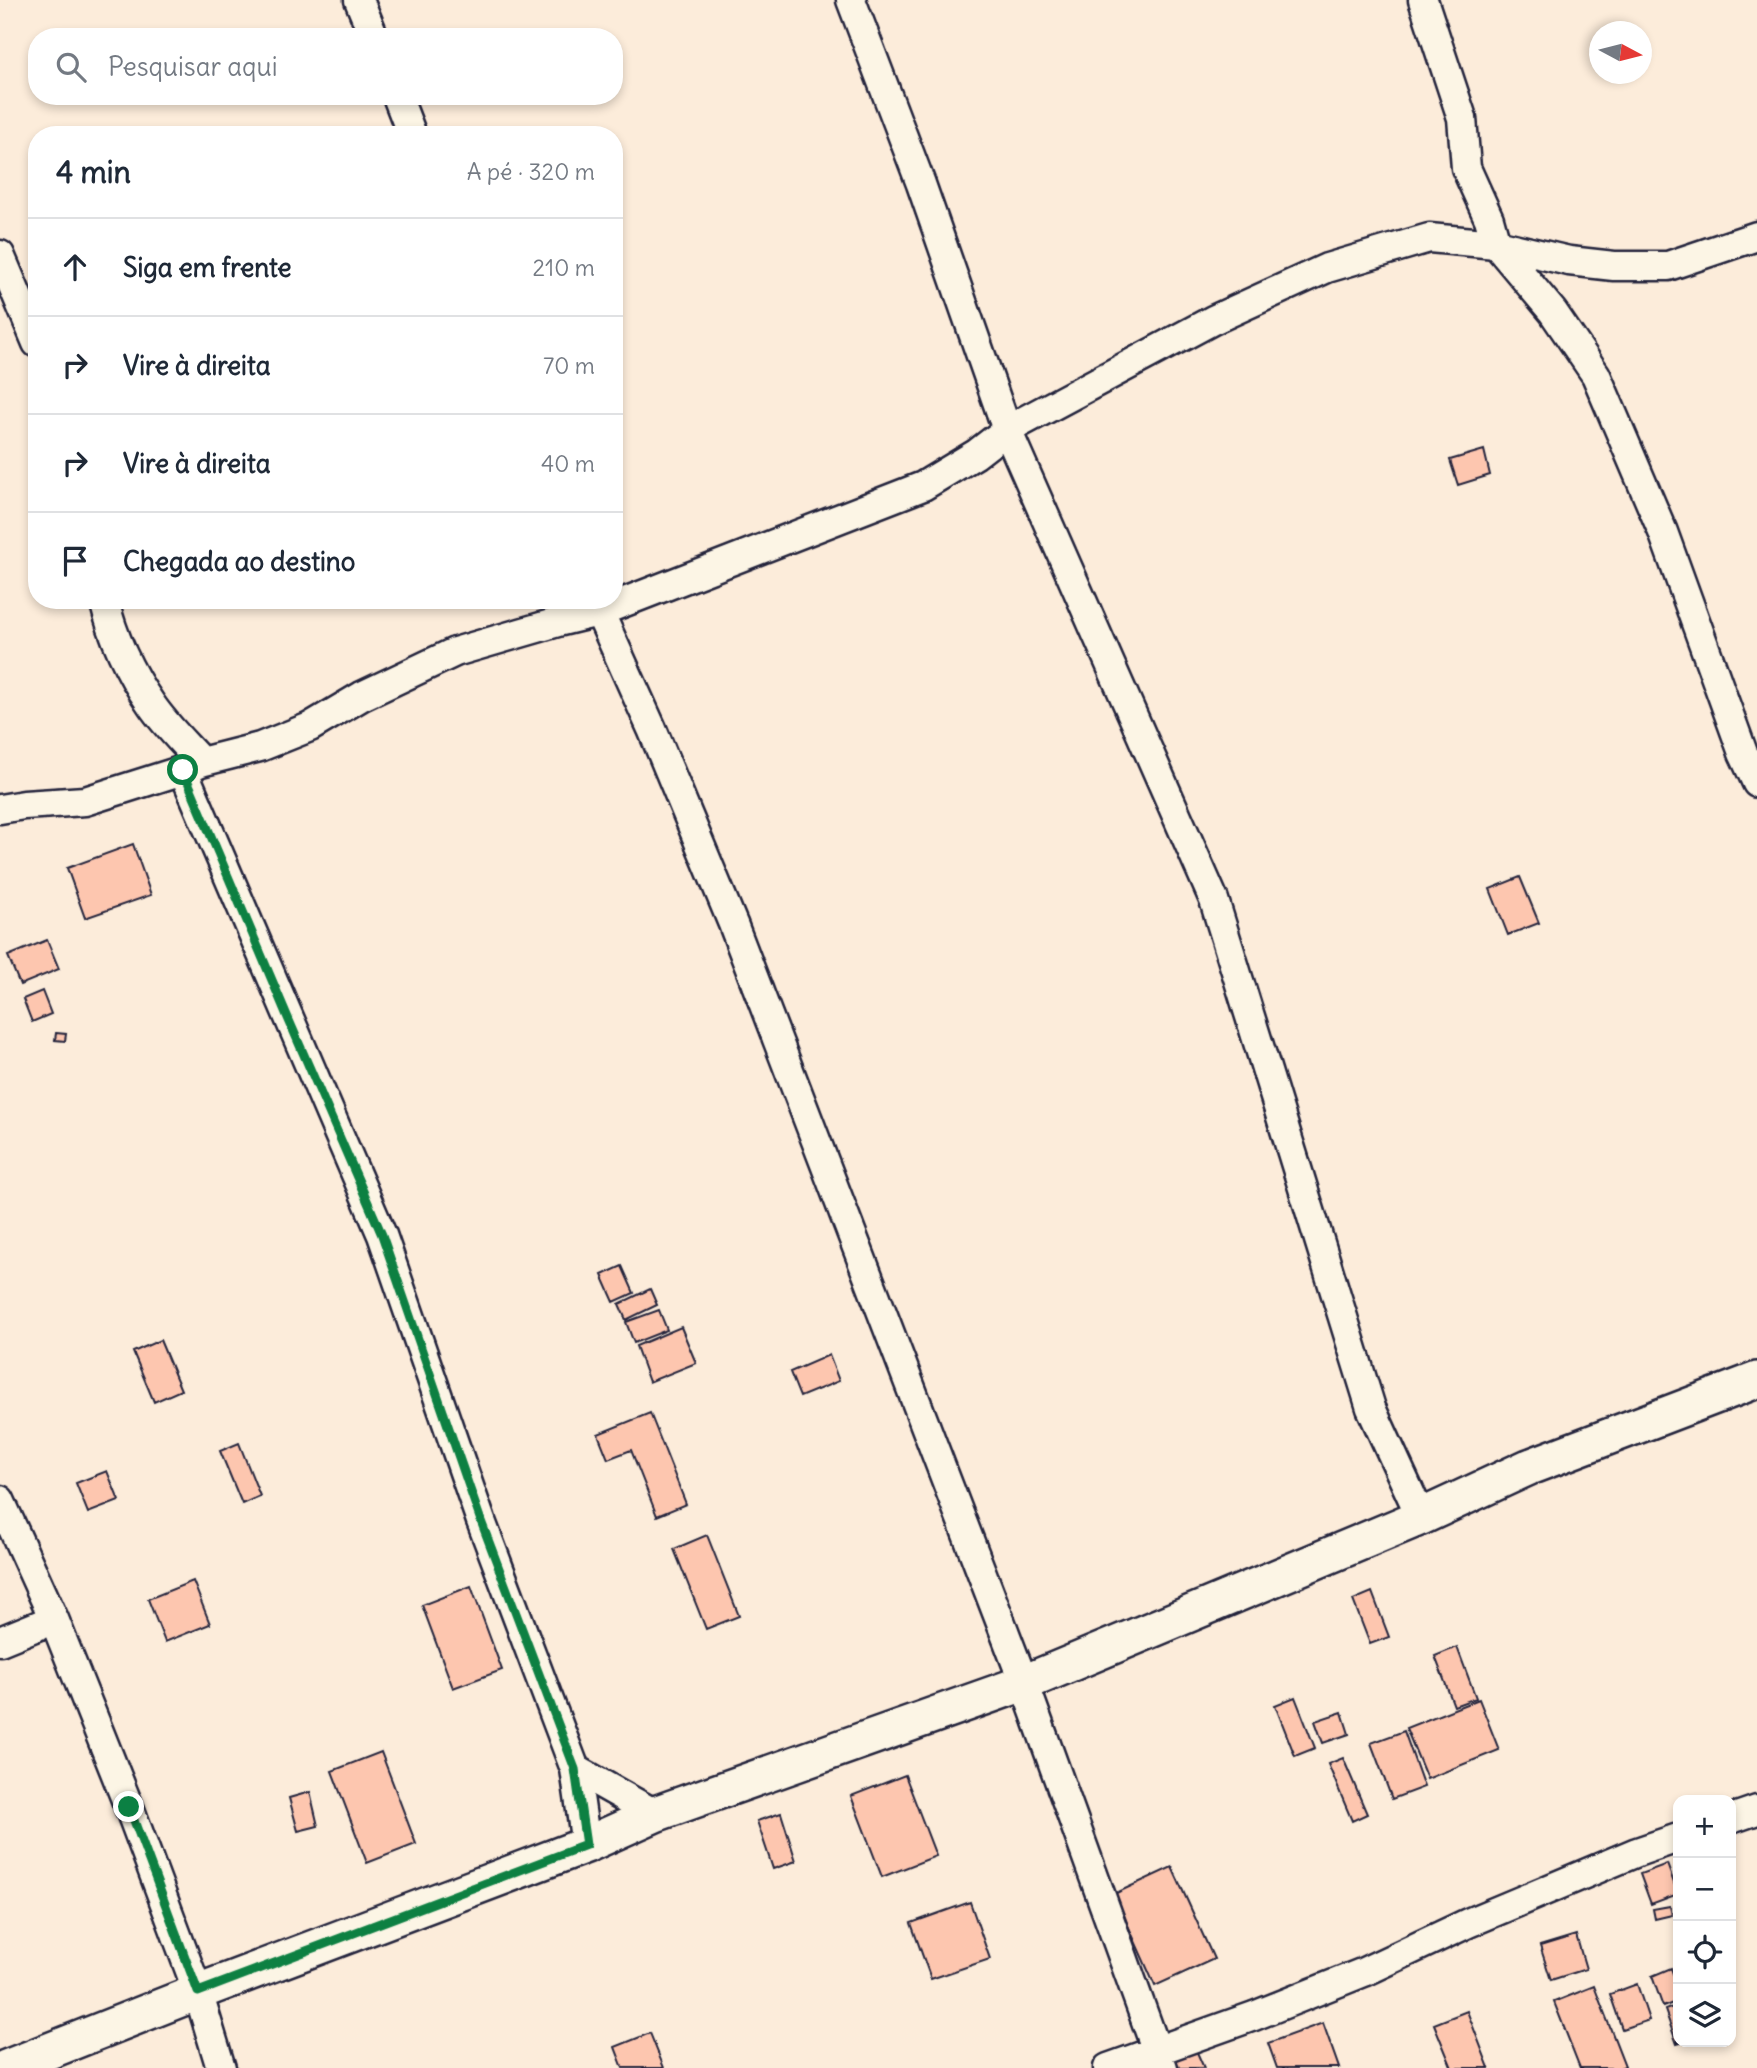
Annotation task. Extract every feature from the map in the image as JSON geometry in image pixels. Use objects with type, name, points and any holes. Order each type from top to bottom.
[{"type":"street","points":[[359,0],[370,28]]},
{"type":"street","points":[[851,0],[921,184],[1007,430],[1214,900],[1371,1408],[1421,1517]]},
{"type":"street","points":[[1423,0],[1462,118],[1466,168],[1489,219],[1496,244],[1553,312],[1595,375],[1663,532],[1743,752],[1757,783]]},
{"type":"street","points":[[400,105],[409,126]]},
{"type":"street","points":[[623,596],[923,486],[976,454],[1007,430],[1213,320],[1327,268],[1429,238],[1496,244],[1569,261],[1614,266],[1668,266],[1757,236]]},
{"type":"street","points":[[0,255],[28,322]]},
{"type":"street","points":[[106,609],[111,631],[128,668],[192,766],[288,1018],[382,1235],[481,1521],[575,1769],[586,1845]]},
{"type":"street","points":[[0,809],[85,802],[192,766],[260,747],[310,727],[362,696],[455,652],[558,622],[590,609]]},
{"type":"street","points":[[598,609],[733,923],[1024,1683],[1159,2059]]},
{"type":"street","points":[[6,2068],[586,1845],[655,1814],[1024,1683],[1421,1517],[1529,1467],[1757,1380]]},
{"type":"street","points":[[0,1500],[54,1619],[129,1807],[198,1992],[221,2068]]},
{"type":"street","points":[[0,1641],[54,1619]]},
{"type":"street","points":[[575,1769],[655,1814]]},
{"type":"street","points":[[1736,1817],[1757,1810]]},
{"type":"street","points":[[1108,2068],[1159,2059],[1254,2016],[1340,1982],[1468,1923],[1637,1852],[1673,1840]]},
{"type":"building","points":[[1484,450],[1490,475],[1458,485],[1450,460]]},
{"type":"building","points":[[133,844],[151,895],[85,918],[67,868]]},
{"type":"building","points":[[1520,877],[1539,923],[1508,935],[1490,889]]},
{"type":"building","points":[[47,940],[59,969],[20,985],[8,956]]},
{"type":"building","points":[[42,991],[51,1014],[32,1022],[23,999]]},
{"type":"building","points":[[56,1033],[66,1034],[65,1041],[55,1040]]},
{"type":"building","points":[[622,1266],[634,1293],[614,1302],[602,1275]]},
{"type":"building","points":[[650,1289],[657,1305],[626,1320],[619,1304]]},
{"type":"building","points":[[659,1310],[667,1330],[634,1343],[626,1322]]},
{"type":"building","points":[[681,1327],[696,1363],[649,1382],[636,1346]]},
{"type":"building","points":[[160,1340],[181,1390],[154,1402],[133,1352]]},
{"type":"building","points":[[829,1355],[839,1381],[800,1397],[790,1372]]},
{"type":"building","points":[[650,1413],[686,1504],[657,1516],[631,1450],[608,1459],[598,1434]]},
{"type":"building","points":[[239,1443],[260,1496],[242,1504],[220,1451]]},
{"type":"building","points":[[107,1471],[119,1501],[88,1513],[76,1483]]},
{"type":"building","points":[[707,1535],[739,1616],[706,1629],[674,1549]]},
{"type":"building","points":[[193,1581],[210,1624],[165,1642],[148,1599]]},
{"type":"building","points":[[471,1586],[502,1670],[453,1688],[422,1605]]},
{"type":"building","points":[[1372,1592],[1389,1637],[1370,1644],[1353,1600]]},
{"type":"building","points":[[1457,1647],[1476,1698],[1454,1706],[1435,1656]]},
{"type":"building","points":[[1295,1697],[1315,1748],[1295,1756],[1275,1705]]},
{"type":"building","points":[[1479,1699],[1499,1750],[1427,1779],[1406,1728]]},
{"type":"building","points":[[1342,1712],[1349,1734],[1323,1743],[1315,1721]]},
{"type":"building","points":[[1404,1731],[1424,1787],[1392,1799],[1371,1743]]},
{"type":"building","points":[[381,1752],[416,1844],[367,1863],[332,1771]]},
{"type":"building","points":[[1343,1758],[1367,1814],[1352,1821],[1328,1764]]},
{"type":"building","points":[[905,1775],[936,1856],[882,1877],[851,1796]]},
{"type":"building","points":[[310,1792],[318,1826],[298,1831],[289,1798]]},
{"type":"building","points":[[781,1813],[796,1861],[773,1869],[757,1821]]},
{"type":"building","points":[[1667,1864],[1673,1880],[1673,1896],[1651,1904],[1640,1874]]},
{"type":"building","points":[[1172,1867],[1214,1959],[1155,1986],[1114,1894]]},
{"type":"building","points":[[970,1902],[990,1959],[931,1979],[911,1923]]},
{"type":"building","points":[[1670,1906],[1672,1915],[1655,1919],[1653,1909]]},
{"type":"building","points":[[1576,1935],[1586,1969],[1551,1980],[1540,1946]]},
{"type":"building","points":[[1671,1968],[1673,2003],[1663,2007],[1652,1976]]},
{"type":"building","points":[[1637,1984],[1649,2020],[1622,2029],[1610,1994]]},
{"type":"building","points":[[1594,1986],[1625,2066],[1620,2068],[1580,2068],[1554,2002]]},
{"type":"building","points":[[1673,2007],[1673,2033],[1665,2010]]},
{"type":"building","points":[[1467,2011],[1489,2068],[1452,2068],[1434,2024]]},
{"type":"building","points":[[1323,2023],[1339,2068],[1277,2068],[1268,2043]]},
{"type":"building","points":[[650,2033],[664,2068],[623,2068],[615,2047]]},
{"type":"building","points":[[1196,2050],[1204,2068],[1179,2068],[1175,2059]]},
{"type":"route","points":[[129,1807],[198,1992],[586,1845],[575,1769],[481,1521],[382,1235],[183,770]]}]
